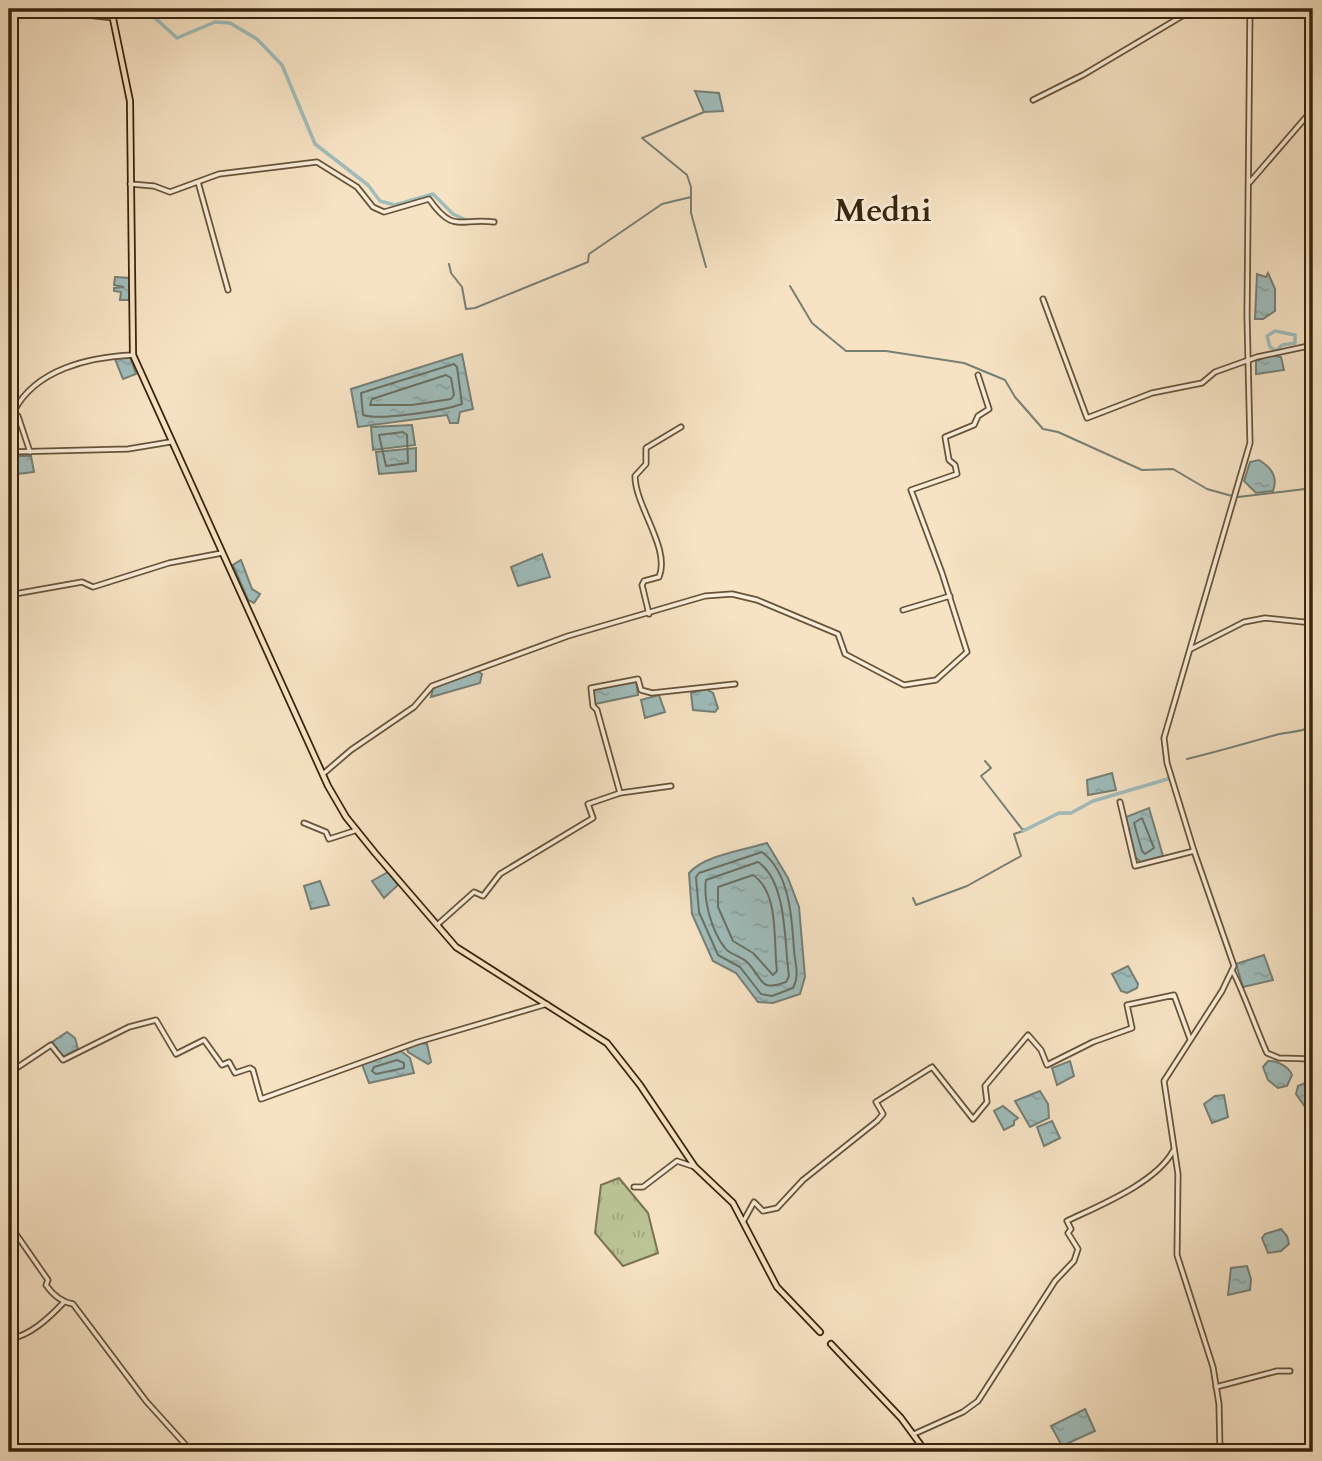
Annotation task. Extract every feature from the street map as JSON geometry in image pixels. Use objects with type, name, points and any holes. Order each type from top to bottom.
[{"type":"main road","points":[[111,9],[130,101],[133,355],[170,442],[242,593],[323,774],[357,830],[456,947],[607,1043],[640,1085],[695,1167],[733,1203],[778,1287],[820,1332]]},
{"type":"main road","points":[[831,1344],[914,1434],[926,1452]]},
{"type":"street","points":[[76,9],[77,14],[114,18]]},
{"type":"street","points":[[1033,100],[1083,75],[1194,9]]},
{"type":"street","points":[[1220,1452],[1213,1367],[1177,1255],[1179,1197],[1164,1081],[1234,966],[1194,851],[1167,763],[1164,738],[1250,443],[1250,9]]},
{"type":"street","points":[[1249,182],[1313,109]]},
{"type":"street","points":[[130,184],[170,192],[219,174],[317,162],[358,187],[373,207],[384,212],[429,199],[449,220],[464,225],[482,220],[494,222]]},
{"type":"street","points":[[198,182],[228,290]]},
{"type":"street","points":[[1043,299],[1087,418],[1152,393],[1202,383],[1215,373],[1259,356],[1313,345]]},
{"type":"street","points":[[30,452],[27,435],[12,411],[26,390],[76,362],[133,355]]},
{"type":"street","points":[[323,774],[351,750],[414,707],[432,686],[568,636],[705,596],[732,594],[757,600],[838,634],[845,654],[904,685],[936,680],[967,652],[950,596],[911,490],[957,474],[956,465],[949,460],[946,437],[974,425],[978,416],[989,409],[978,374]]},
{"type":"street","points":[[649,614],[642,585],[644,581],[659,577],[661,569],[657,543],[638,498],[635,476],[646,464],[646,448],[681,427]]},
{"type":"street","points":[[9,452],[151,447],[170,442]]},
{"type":"street","points":[[9,595],[82,582],[93,587],[169,564],[222,554]]},
{"type":"street","points":[[903,610],[950,596]]},
{"type":"street","points":[[1191,649],[1244,622],[1265,618],[1313,623]]},
{"type":"street","points":[[620,793],[590,688],[638,679],[641,690],[652,693],[735,684]]},
{"type":"street","points":[[437,925],[474,892],[483,896],[500,874],[593,818],[588,804],[593,800],[620,793],[671,786]]},
{"type":"street","points":[[1120,802],[1135,866],[1194,851]]},
{"type":"street","points":[[304,823],[326,832],[329,839],[357,830]]},
{"type":"street","points":[[1232,971],[1239,980],[1248,1011],[1267,1053],[1279,1058],[1313,1059]]},
{"type":"street","points":[[743,1222],[754,1202],[763,1211],[777,1208],[803,1180],[877,1121],[883,1114],[876,1102],[932,1067],[973,1119],[988,1102],[985,1086],[1028,1035],[1041,1050],[1047,1065],[1093,1042],[1132,1028],[1127,1005],[1174,995],[1190,1039]]},
{"type":"street","points":[[9,1073],[51,1045],[63,1060],[129,1027],[156,1020],[176,1054],[204,1040],[222,1065],[229,1062],[235,1073],[250,1068],[253,1070],[261,1099],[418,1042],[547,1004]]},
{"type":"street","points":[[914,1434],[955,1416],[978,1401],[1055,1281],[1074,1261],[1074,1255],[1079,1249],[1068,1233],[1071,1229],[1067,1221],[1105,1205],[1140,1182],[1170,1156],[1173,1150]]},
{"type":"street","points":[[634,1187],[644,1189],[677,1161],[695,1167]]},
{"type":"street","points":[[9,1224],[48,1280],[46,1285],[51,1293],[64,1303],[73,1304],[146,1401],[192,1452]]},
{"type":"street","points":[[9,1339],[19,1338],[41,1324],[64,1303]]},
{"type":"street","points":[[1216,1387],[1277,1371],[1290,1371]]},
{"type":"green space","points":[[619,1178],[648,1213],[658,1253],[623,1266],[595,1233],[601,1185]]},
{"type":"water","points":[[695,91],[719,93],[723,111],[704,112]]},
{"type":"water","points":[[1268,273],[1275,289],[1275,311],[1263,319],[1255,319],[1257,274],[1266,277]]},
{"type":"water","points":[[115,277],[130,278],[129,300],[120,300],[121,292],[114,291],[114,288],[124,287],[114,285]]},
{"type":"water","points":[[462,354],[473,409],[460,412],[458,423],[450,423],[447,415],[358,427],[351,389]]},
{"type":"water","points":[[1270,355],[1281,357],[1284,370],[1256,374],[1256,361]]},
{"type":"water","points":[[130,357],[136,374],[123,379],[115,359]]},
{"type":"water","points":[[412,425],[415,445],[373,450],[371,427]]},
{"type":"water","points":[[416,448],[416,471],[379,474],[376,452]]},
{"type":"water","points":[[9,456],[31,456],[34,472],[9,475],[9,465],[13,465],[9,464]]},
{"type":"water","points":[[1259,460],[1273,473],[1273,491],[1256,493],[1244,481],[1250,462]]},
{"type":"water","points":[[542,554],[550,577],[518,586],[511,567]]},
{"type":"water","points":[[241,560],[252,589],[260,594],[254,603],[248,600],[233,565]]},
{"type":"water","points":[[477,671],[482,674],[480,683],[431,697],[433,688]]},
{"type":"water","points":[[636,680],[638,695],[595,704],[592,689]]},
{"type":"water","points":[[706,689],[713,693],[718,708],[715,712],[693,710],[691,693]]},
{"type":"water","points":[[659,695],[665,712],[645,718],[641,700]]},
{"type":"water","points":[[1112,773],[1116,790],[1088,795],[1087,780]]},
{"type":"water","points":[[1149,808],[1163,856],[1141,862],[1136,858],[1126,817]]},
{"type":"water","points":[[767,843],[788,878],[799,907],[805,977],[800,994],[773,1003],[758,1002],[736,973],[713,961],[692,914],[689,873],[715,857]]},
{"type":"water","points":[[388,872],[398,885],[384,898],[372,881]]},
{"type":"water","points":[[320,881],[329,905],[311,909],[304,886]]},
{"type":"water","points":[[1264,955],[1273,980],[1243,987],[1236,964]]},
{"type":"water","points":[[1128,966],[1138,984],[1137,988],[1127,993],[1121,991],[1112,974]]},
{"type":"water","points":[[67,1032],[75,1038],[78,1049],[63,1057],[52,1042]]},
{"type":"water","points":[[420,1043],[427,1044],[431,1062],[428,1064],[408,1052],[407,1048]]},
{"type":"water","points":[[401,1051],[410,1058],[414,1073],[369,1083],[362,1064]]},
{"type":"water","points":[[1070,1061],[1074,1076],[1057,1085],[1052,1068]]},
{"type":"water","points":[[1268,1061],[1279,1063],[1290,1072],[1292,1075],[1287,1086],[1278,1088],[1268,1080],[1263,1067]]},
{"type":"water","points":[[1305,1083],[1313,1087],[1312,1111],[1308,1111],[1296,1094],[1298,1086]]},
{"type":"water","points":[[1040,1091],[1048,1104],[1049,1118],[1030,1127],[1015,1101]]},
{"type":"water","points":[[1224,1095],[1228,1117],[1212,1123],[1204,1104],[1215,1096]]},
{"type":"water","points":[[1003,1106],[1018,1118],[1014,1125],[1004,1130],[994,1111]]},
{"type":"water","points":[[1052,1121],[1060,1138],[1044,1146],[1037,1127]]},
{"type":"water","points":[[1281,1229],[1289,1244],[1281,1251],[1268,1253],[1262,1238],[1265,1234]]},
{"type":"water","points":[[1247,1266],[1251,1279],[1250,1290],[1228,1295],[1231,1268]]},
{"type":"water","points":[[1085,1409],[1095,1431],[1062,1446],[1051,1426]]},
{"type":"waterway","points":[[145,9],[177,38],[215,22],[230,23],[257,39],[282,65],[315,144],[368,185],[380,201],[395,205],[433,194],[453,214],[468,221]]},
{"type":"waterway","points":[[704,112],[642,138],[687,175],[691,187],[691,213],[706,267]]},
{"type":"waterway","points":[[449,264],[451,273],[462,287],[466,309],[475,308],[588,262],[589,254],[662,204],[691,197]]},
{"type":"waterway","points":[[790,286],[812,323],[846,351],[886,351],[964,363],[1005,380],[1015,397],[1043,429],[1058,432],[1142,470],[1173,469],[1207,489],[1232,496]]},
{"type":"waterway","points":[[1275,331],[1295,335],[1295,343],[1282,345],[1276,351],[1270,347],[1267,336],[1275,331]]},
{"type":"waterway","points":[[1238,497],[1313,488]]},
{"type":"waterway","points":[[1187,759],[1313,726]]},
{"type":"waterway","points":[[985,761],[991,768],[981,776],[1022,829],[1027,830]]},
{"type":"waterway","points":[[1023,831],[1059,813],[1071,813],[1093,801],[1171,778]]},
{"type":"waterway","points":[[913,898],[916,905],[967,886],[1021,856],[1014,834],[1023,831]]},
{"type":"district","name":"Medni","points":[[883,210]]}]
